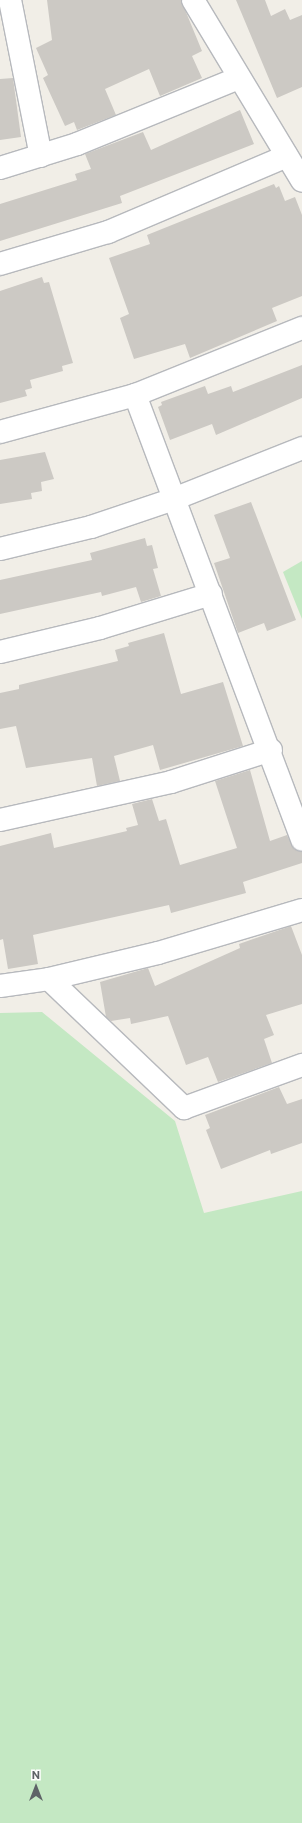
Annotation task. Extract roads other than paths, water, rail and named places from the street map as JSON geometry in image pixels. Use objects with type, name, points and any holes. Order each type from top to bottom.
[{"type":"street","points":[[10,0],[41,156]]},
{"type":"street","points":[[193,0],[302,181]]},
{"type":"street","points":[[0,168],[77,144],[239,78]]},
{"type":"street","points":[[0,264],[108,232],[287,156]]},
{"type":"street","points":[[0,432],[135,395],[302,328]]},
{"type":"street","points":[[135,395],[271,750],[302,840]]},
{"type":"street","points":[[0,549],[91,527],[174,499],[302,448]]},
{"type":"street","points":[[0,652],[100,628],[211,594]]},
{"type":"street","points":[[0,820],[171,782],[271,750]]},
{"type":"street","points":[[0,986],[49,980],[158,953],[302,910]]},
{"type":"street","points":[[49,980],[184,1108],[302,1065]]}]
